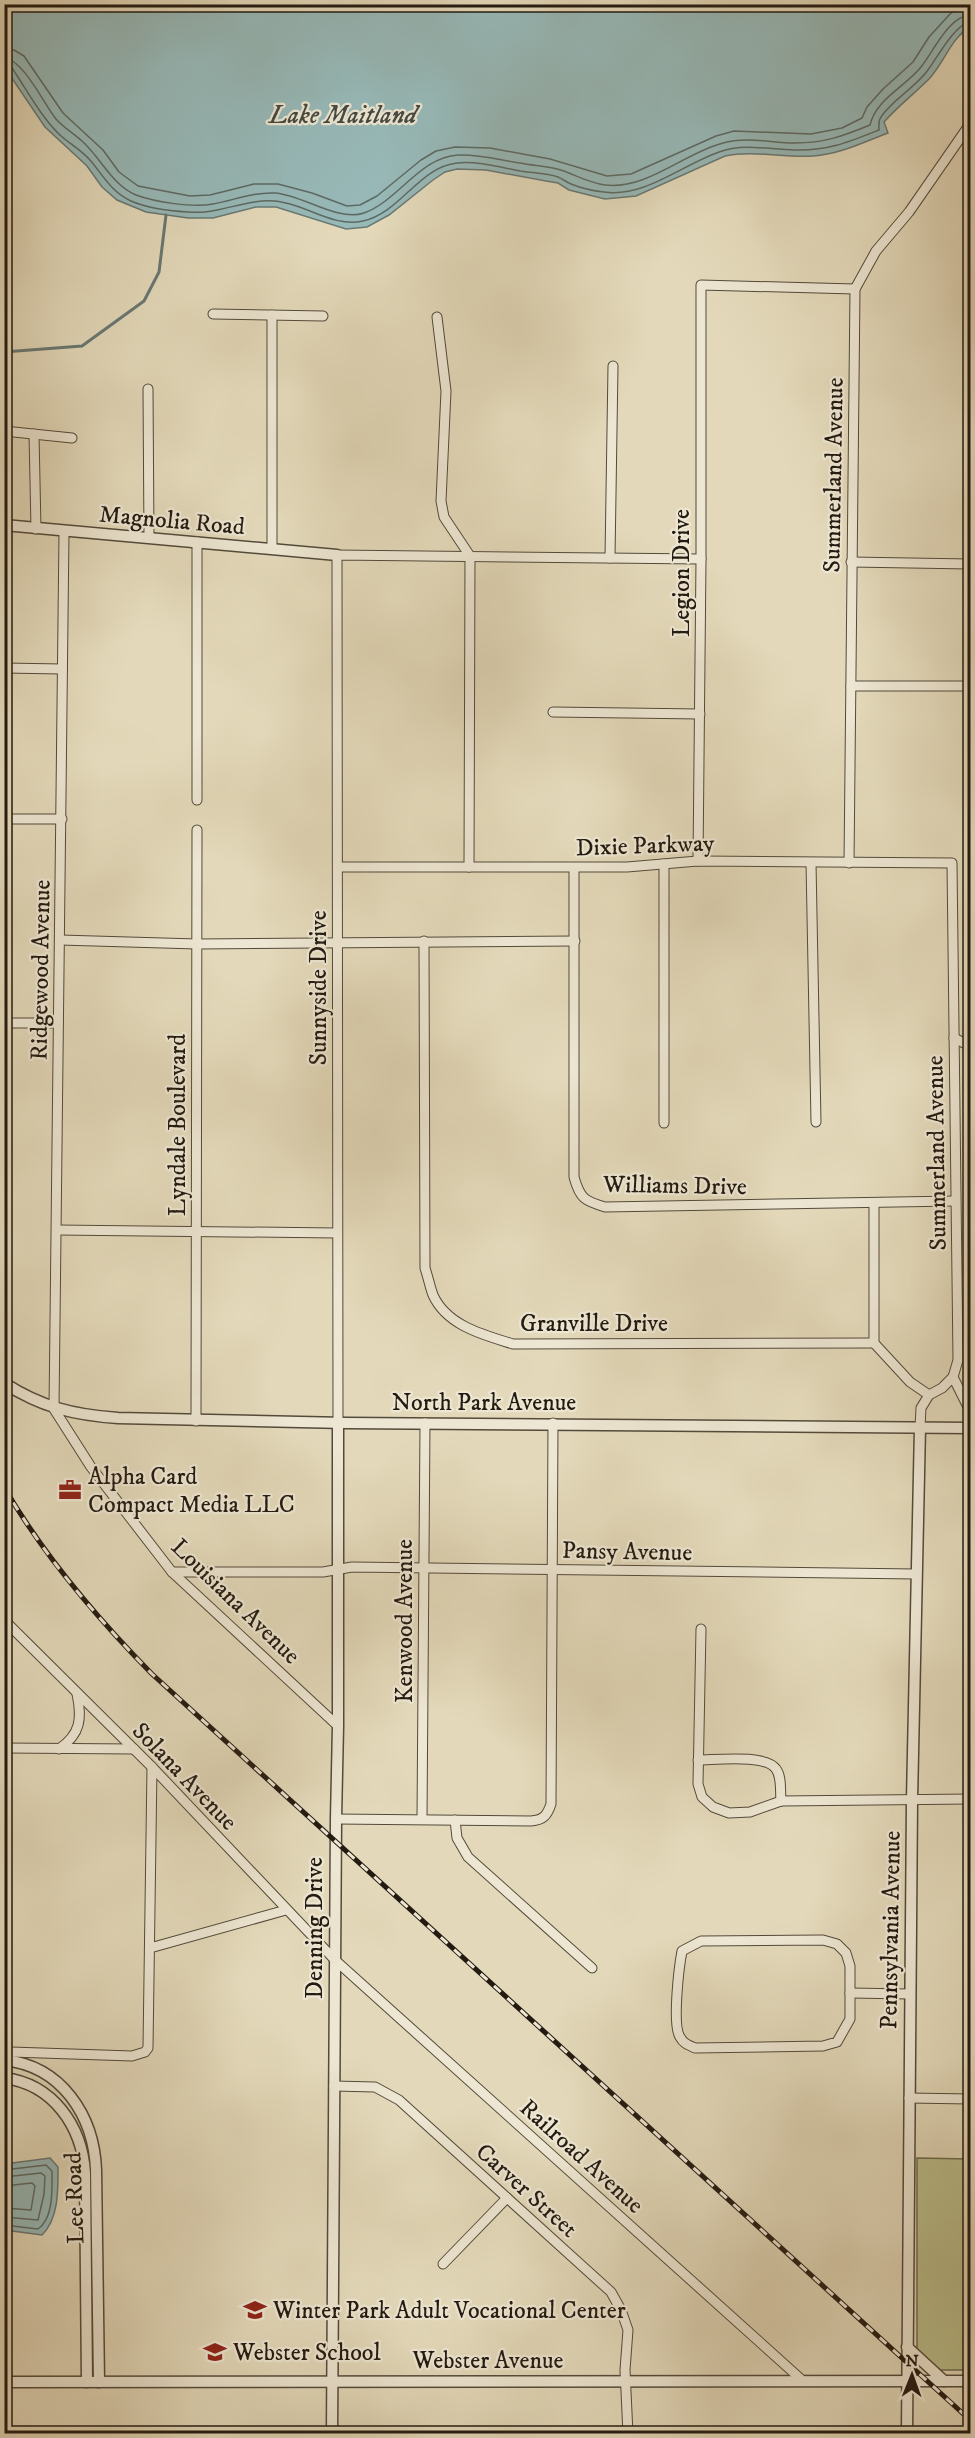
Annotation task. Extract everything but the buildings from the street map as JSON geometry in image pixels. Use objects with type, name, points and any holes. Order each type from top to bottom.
[{"type":"street","name":"Summerland Avenue","points":[[849,863],[855,289],[876,251],[909,212],[970,124]]},
{"type":"street","name":"Legion Drive","points":[[698,861],[701,285],[855,289]]},
{"type":"street","points":[[213,314],[323,316]]},
{"type":"street","points":[[272,315],[272,549]]},
{"type":"street","points":[[437,317],[446,390],[441,501],[444,517],[470,556],[469,867]]},
{"type":"street","points":[[610,558],[613,366]]},
{"type":"street","points":[[148,389],[149,538]]},
{"type":"street","points":[[4,431],[72,438]]},
{"type":"street","points":[[34,434],[36,529]]},
{"type":"street","name":"Magnolia Road","points":[[4,525],[337,555]]},
{"type":"street","name":"Ridgewood Avenue","points":[[54,1409],[64,532]]},
{"type":"street","points":[[197,542],[197,800]]},
{"type":"street","points":[[337,555],[701,559]]},
{"type":"street","name":"Sunnyside Drive","points":[[337,555],[338,1422]]},
{"type":"street","points":[[851,562],[970,564]]},
{"type":"street","points":[[4,668],[62,669]]},
{"type":"street","points":[[851,686],[970,686]]},
{"type":"street","points":[[553,712],[700,714]]},
{"type":"street","points":[[4,819],[62,819]]},
{"type":"street","name":"Lyndale Boulevard","points":[[196,1421],[197,830]]},
{"type":"street","name":"Dixie Parkway","points":[[339,867],[574,868],[698,861],[952,863]]},
{"type":"street","points":[[811,863],[816,1122]]},
{"type":"street","name":"Summerland Avenue","points":[[952,863],[958,1360],[953,1377]]},
{"type":"street","points":[[664,864],[664,1123]]},
{"type":"street","name":"Williams Drive","points":[[574,868],[574,1178],[578,1190],[586,1201],[605,1207],[956,1201]]},
{"type":"street","points":[[60,940],[197,944],[575,941]]},
{"type":"street","name":"Granville Drive","points":[[424,941],[425,1268],[434,1297],[449,1317],[478,1334],[513,1344],[874,1344]]},
{"type":"street","points":[[4,1023],[58,1023]]},
{"type":"street","points":[[954,1038],[970,1046]]},
{"type":"street","points":[[874,1204],[874,1344],[910,1382],[929,1395]]},
{"type":"street","points":[[57,1230],[337,1233]]},
{"type":"street","points":[[920,1427],[921,1408],[929,1395],[942,1388],[953,1377],[970,1411]]},
{"type":"street","name":"North Park Avenue","points":[[4,1383],[54,1409],[84,1416],[196,1421],[970,1428]]},
{"type":"street","name":"Louisiana Avenue","points":[[54,1409],[91,1467],[172,1572],[338,1726]]},
{"type":"street","name":"Denning Drive","points":[[332,2433],[338,1726],[338,1422]]},
{"type":"street","name":"Kenwood Avenue","points":[[422,1819],[425,1423]]},
{"type":"street","points":[[336,1819],[531,1821],[540,1820],[548,1815],[551,1804],[553,1423]]},
{"type":"street","name":"Pennsylvania Avenue","points":[[907,2433],[912,1800],[920,1427]]},
{"type":"street","name":"Pansy Avenue","points":[[172,1572],[323,1572],[352,1568],[424,1568],[916,1574]]},
{"type":"street","name":"Solana Avenue","points":[[4,1620],[152,1767],[335,1960]]},
{"type":"street","points":[[701,1629],[698,1784],[702,1797],[713,1807],[729,1813],[750,1812],[781,1801],[970,1799]]},
{"type":"street","points":[[59,1749],[69,1742],[80,1724],[77,1694]]},
{"type":"street","points":[[4,1748],[134,1749]]},
{"type":"street","points":[[698,1760],[760,1760],[771,1763],[777,1770],[781,1801]]},
{"type":"street","points":[[8,2056],[132,2056],[145,2052],[149,2044],[152,1767]]},
{"type":"street","points":[[455,1820],[457,1838],[468,1857],[592,1968]]},
{"type":"street","points":[[150,1948],[286,1910]]},
{"type":"street","points":[[823,1940],[837,1944],[846,1953],[850,1966],[850,1993],[850,2019],[845,2030],[837,2042],[822,2046],[695,2048],[687,2045],[678,2036],[676,2024],[682,1951],[702,1941],[823,1940]]},
{"type":"street","name":"Railroad Avenue","points":[[335,1960],[803,2381]]},
{"type":"street","points":[[850,1993],[910,1994]]},
{"type":"street","name":"Lee Road","points":[[8,2056],[44,2073],[69,2094],[88,2124],[95,2152],[87,2382]]},
{"type":"street","name":"Lee Road","points":[[4,2078],[26,2083],[56,2102],[71,2123],[81,2145],[91,2222],[99,2382]]},
{"type":"street","name":"Carver Street","points":[[334,2086],[375,2087],[399,2100],[611,2292],[628,2330],[628,2433]]},
{"type":"street","points":[[909,2098],[970,2099]]},
{"type":"street","points":[[443,2264],[507,2198]]},
{"type":"street","points":[[908,2347],[944,2381]]},
{"type":"street","name":"Webster Avenue","points":[[4,2382],[970,2381]]},
{"type":"green space","points":[[917,2158],[970,2159],[970,2370],[937,2370],[917,2352]]},
{"type":"water","name":"Lake Maitland","points":[[970,4],[970,27],[953,44],[929,79],[884,122],[888,133],[852,147],[813,156],[736,154],[725,156],[636,196],[605,199],[569,190],[558,183],[486,170],[457,169],[445,172],[389,215],[367,227],[346,229],[276,207],[256,207],[213,218],[188,218],[146,212],[117,200],[102,187],[87,166],[45,127],[5,68],[5,5]]},
{"type":"water","points":[[50,2158],[58,2167],[58,2185],[55,2212],[48,2228],[42,2235],[5,2230],[5,2164]]},
{"type":"waterway","points":[[4,352],[82,346],[144,301],[159,272],[166,215]]},
{"type":"railway","points":[[4,1487],[36,1537],[72,1585],[152,1674],[970,2420]]},
{"type":"place","name":"Alpha Card Compact Media LLC","points":[[70,1490]]},
{"type":"place","name":"Winter Park Adult Vocational Center","points":[[255,2310]]},
{"type":"place","name":"Webster School","points":[[215,2352]]}]
